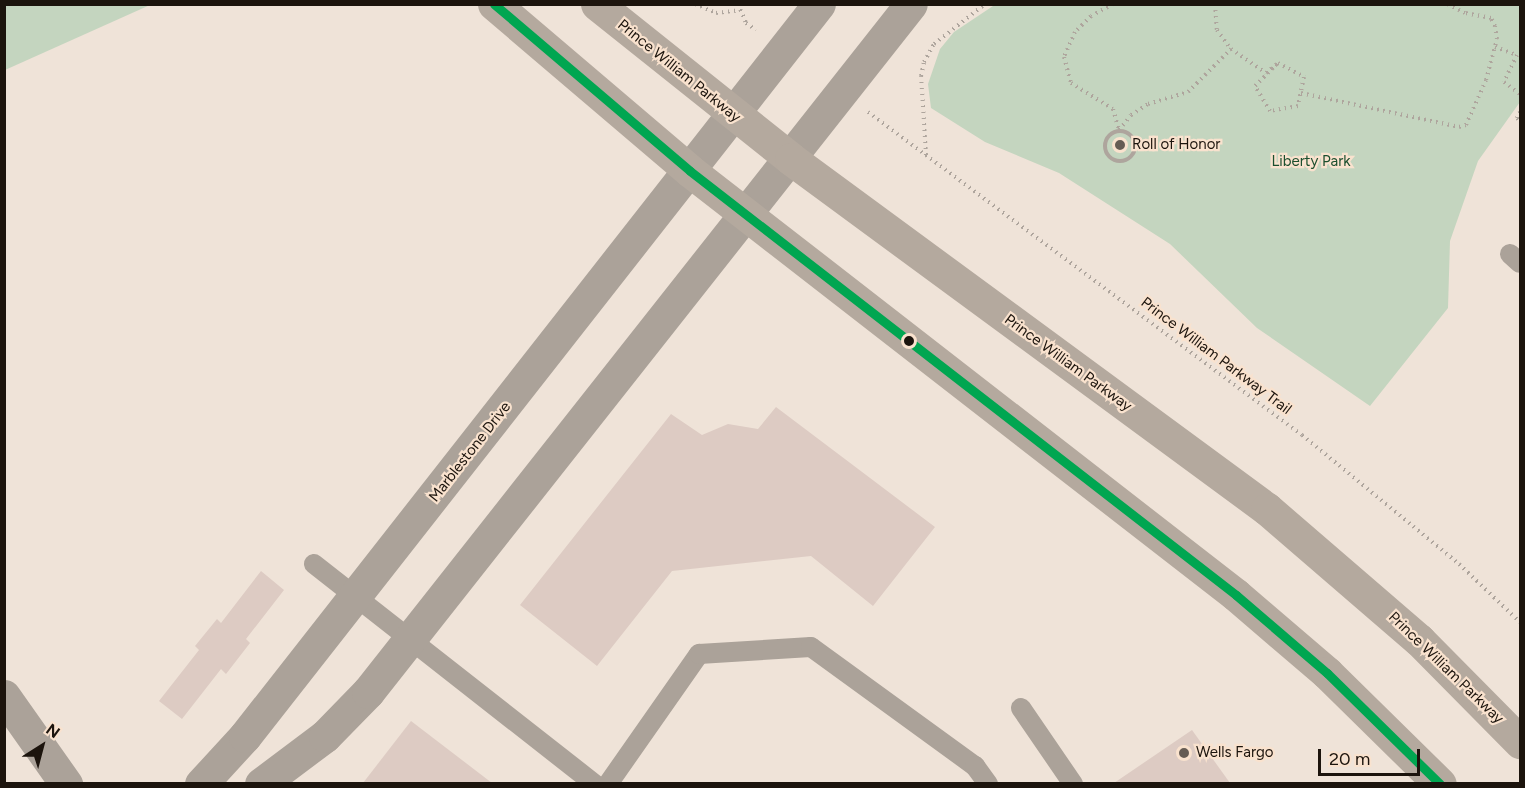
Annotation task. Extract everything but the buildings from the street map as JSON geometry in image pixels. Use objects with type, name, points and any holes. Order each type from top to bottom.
[{"type":"highway","points":[[494,4],[690,171],[1236,595],[1327,673],[1440,783]]},
{"type":"highway","name":"Prince William Parkway","points":[[597,4],[734,116],[791,159],[1267,509],[1419,640],[1521,742]]},
{"type":"street","name":"Marblestone Drive","points":[[201,783],[245,736],[734,116],[819,4]]},
{"type":"street","points":[[261,783],[325,736],[368,692],[747,216],[909,7]]},
{"type":"street","points":[[7,704],[66,783]]},
{"type":"lane","points":[[314,564],[595,783]]},
{"type":"lane","points":[[608,783],[699,654],[811,647],[975,766],[988,783]]},
{"type":"lane","points":[[1021,708],[1073,783]]},
{"type":"path","points":[[695,4],[716,13],[739,7],[746,23]]},
{"type":"path","points":[[926,155],[921,76],[924,62],[934,44],[985,4]]},
{"type":"path","points":[[1113,4],[1091,16],[1075,32],[1064,57],[1071,83],[1113,109],[1119,130],[1132,136],[1136,148],[1133,155],[1120,161],[1108,156],[1104,144],[1108,135],[1119,130],[1139,109],[1188,92],[1231,49]]},
{"type":"path","points":[[1215,4],[1217,30],[1231,49],[1266,73],[1278,63]]},
{"type":"path","points":[[1301,93],[1459,127],[1466,125],[1473,116],[1495,46],[1495,26],[1491,18],[1465,13],[1447,4]]},
{"type":"path","points":[[1495,46],[1517,55],[1504,82],[1521,94]]},
{"type":"path","points":[[1278,63],[1304,77],[1298,106],[1270,111],[1255,86],[1278,63]]},
{"type":"path","points":[[1521,112],[1517,118],[1521,121]]},
{"type":"path","name":"Prince William Parkway Trail","points":[[884,124],[1349,472],[1521,622]]},
{"type":"green space","points":[[5,4],[150,4],[150,5],[5,70]]},
{"type":"green space","name":"Liberty Park","points":[[996,4],[1520,5],[1520,102],[1478,161],[1450,241],[1448,308],[1370,406],[1257,328],[1170,244],[1059,173],[985,142],[931,108],[928,84],[940,49],[954,32]]},
{"type":"transit line","points":[[494,4],[690,171],[1236,595],[1327,673],[1440,784]]},
{"type":"place","name":"Roll of Honor","points":[[1120,145]]},
{"type":"place","name":"Wells Fargo","points":[[1184,753]]}]
